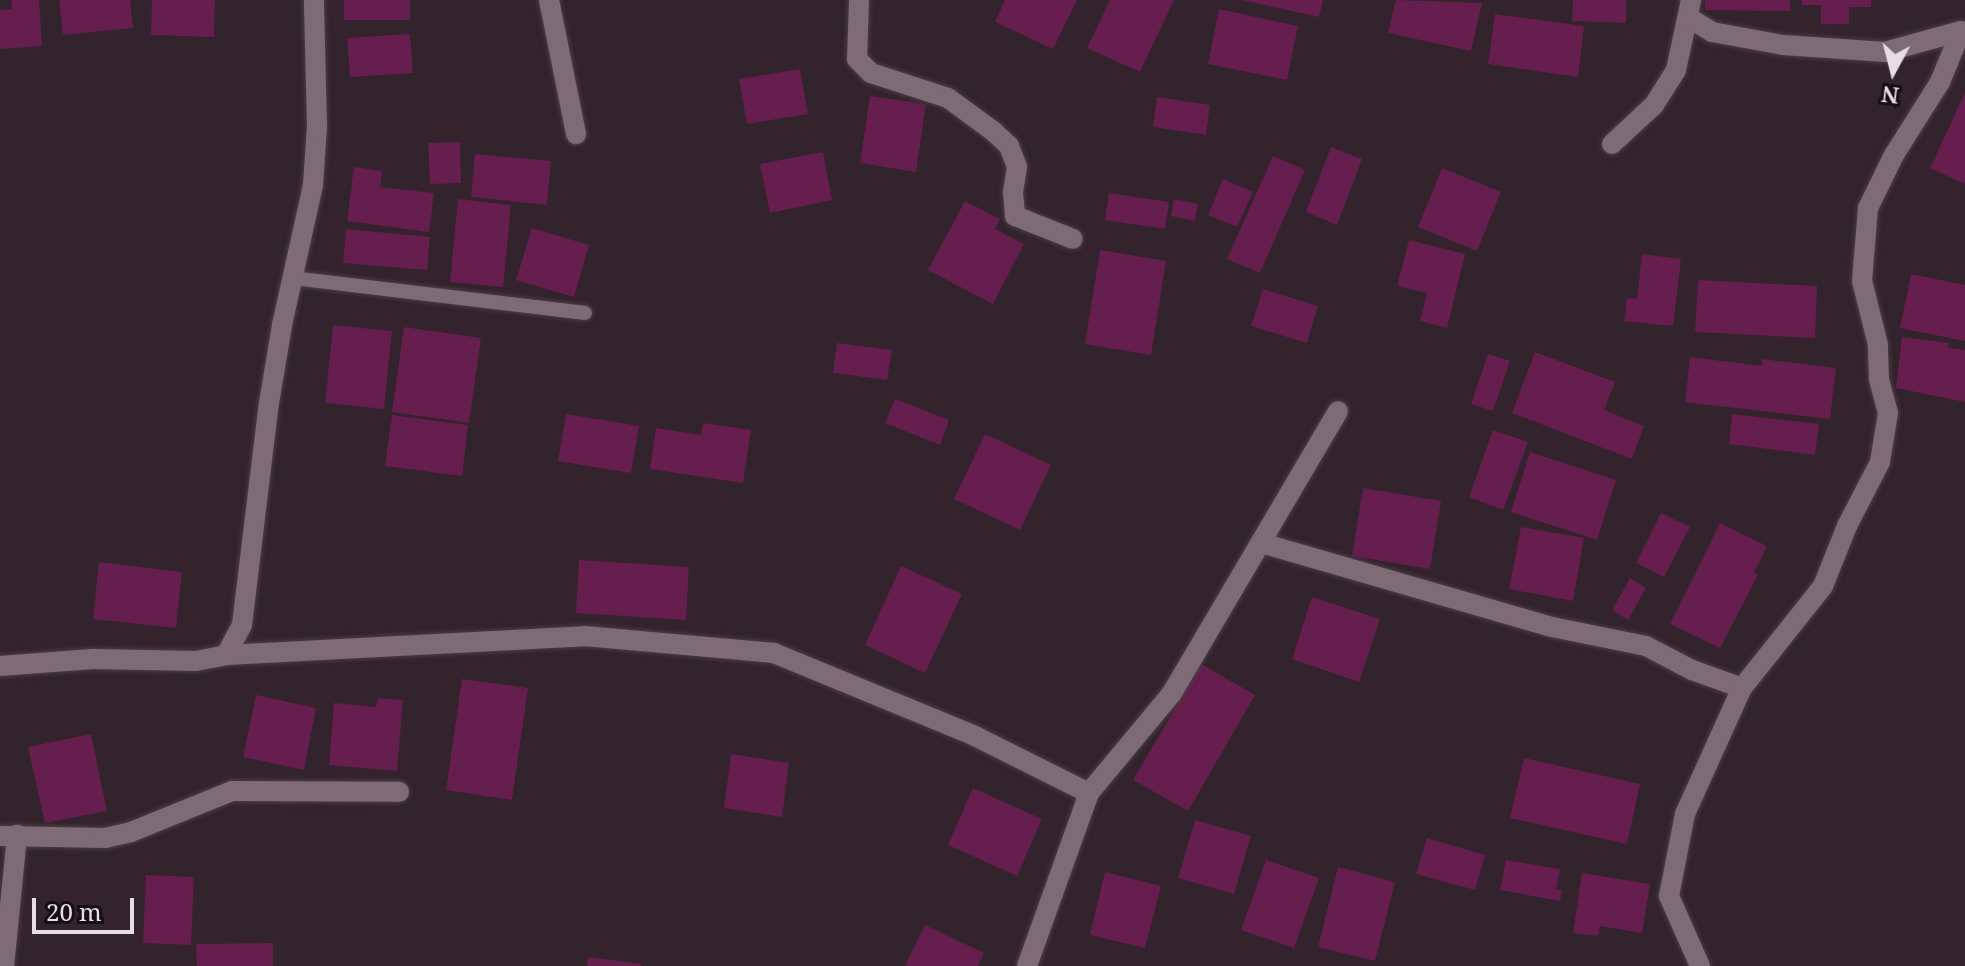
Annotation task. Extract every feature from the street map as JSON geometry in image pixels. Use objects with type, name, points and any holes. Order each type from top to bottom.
[{"type":"street","points":[[226,655],[242,625],[269,403],[313,185],[317,127],[314,0]]},
{"type":"street","points":[[549,0],[576,134]]},
{"type":"street","points":[[859,0],[857,59],[871,73],[948,98],[993,131],[1009,146],[1017,167],[1013,192],[1015,216],[1073,239]]},
{"type":"street","points":[[1690,9],[1712,32],[1783,45],[1885,52],[1963,26]]},
{"type":"street","points":[[1612,144],[1654,105],[1676,70],[1690,9]]},
{"type":"street","points":[[1700,966],[1669,896],[1685,814],[1742,688],[1823,586],[1847,526],[1880,462],[1888,413],[1879,379],[1878,345],[1862,281],[1868,208],[1894,155],[1940,82],[1963,26]]},
{"type":"street","points":[[1027,966],[1089,793],[1172,693],[1338,411]]},
{"type":"street","points":[[1261,543],[1552,627],[1646,646],[1692,670],[1742,688]]},
{"type":"street","points":[[0,666],[93,659],[196,661],[226,655],[584,636],[774,653],[973,735],[1089,793]]},
{"type":"street","points":[[4,966],[8,835],[61,840],[105,838],[232,791],[399,792]]},
{"type":"lane","points":[[292,278],[585,313]]},
{"type":"building","points":[[11,0],[39,0],[42,46],[0,49],[0,10],[12,9]]},
{"type":"building","points":[[59,0],[130,0],[133,28],[63,35]]},
{"type":"building","points":[[152,0],[215,0],[214,37],[151,35]]},
{"type":"building","points":[[344,0],[410,0],[410,20],[344,20]]},
{"type":"building","points":[[1005,0],[1077,0],[1053,49],[995,22]]},
{"type":"building","points":[[1110,0],[1174,0],[1140,72],[1087,48]]},
{"type":"building","points":[[1242,0],[1323,0],[1319,17]]},
{"type":"building","points":[[1396,0],[1482,3],[1471,51],[1388,33]]},
{"type":"building","points":[[1573,0],[1626,0],[1626,23],[1572,21]]},
{"type":"building","points":[[1705,0],[1790,0],[1790,11],[1705,10]]},
{"type":"building","points":[[1802,0],[1871,0],[1871,7],[1849,7],[1849,24],[1821,24],[1821,5],[1802,5]]},
{"type":"building","points":[[1219,9],[1298,26],[1287,80],[1208,64]]},
{"type":"building","points":[[1495,14],[1584,26],[1578,77],[1488,64]]},
{"type":"building","points":[[410,34],[413,73],[350,77],[347,38]]},
{"type":"building","points":[[800,69],[808,114],[747,124],[739,79]]},
{"type":"building","points":[[1965,93],[1965,184],[1930,168]]},
{"type":"building","points":[[870,96],[926,104],[916,172],[860,163]]},
{"type":"building","points":[[1157,97],[1210,105],[1206,135],[1153,127]]},
{"type":"building","points":[[460,142],[461,183],[430,184],[428,143]]},
{"type":"building","points":[[1331,147],[1362,159],[1337,225],[1306,212]]},
{"type":"building","points":[[823,152],[832,200],[770,213],[760,164]]},
{"type":"building","points":[[475,154],[551,161],[547,205],[471,197]]},
{"type":"building","points":[[1273,156],[1305,170],[1260,273],[1227,259]]},
{"type":"building","points":[[354,167],[382,171],[380,187],[434,193],[429,232],[347,221]]},
{"type":"building","points":[[1442,168],[1501,192],[1477,251],[1418,227]]},
{"type":"building","points":[[1223,179],[1253,192],[1237,227],[1208,215]]},
{"type":"building","points":[[1109,193],[1169,202],[1165,229],[1105,220]]},
{"type":"building","points":[[458,199],[511,205],[503,287],[450,282]]},
{"type":"building","points":[[1174,199],[1198,204],[1195,221],[1171,216]]},
{"type":"building","points":[[965,201],[1000,219],[995,229],[1024,244],[993,304],[928,270]]},
{"type":"building","points":[[532,228],[589,245],[574,297],[516,280]]},
{"type":"building","points":[[346,229],[430,237],[427,270],[343,263]]},
{"type":"building","points":[[1409,240],[1465,254],[1447,328],[1420,321],[1427,293],[1397,286]]},
{"type":"building","points":[[1100,250],[1166,261],[1151,355],[1085,344]]},
{"type":"building","points":[[1642,254],[1681,259],[1673,326],[1624,321],[1627,298],[1637,299]]},
{"type":"building","points":[[1911,274],[1965,285],[1965,341],[1900,328]]},
{"type":"building","points":[[1698,280],[1817,286],[1815,338],[1695,332]]},
{"type":"building","points":[[1263,289],[1318,306],[1307,343],[1251,326]]},
{"type":"building","points":[[333,325],[392,331],[384,409],[325,403]]},
{"type":"building","points":[[404,327],[481,338],[469,423],[392,412]]},
{"type":"building","points":[[1902,337],[1949,343],[1948,348],[1965,350],[1965,402],[1896,388]]},
{"type":"building","points":[[837,343],[892,350],[887,380],[833,373]]},
{"type":"building","points":[[1535,352],[1615,382],[1604,410],[1644,426],[1632,459],[1512,413]]},
{"type":"building","points":[[1488,354],[1510,361],[1493,411],[1471,404]]},
{"type":"building","points":[[1690,357],[1762,366],[1762,359],[1836,368],[1830,419],[1685,402]]},
{"type":"building","points":[[895,399],[949,420],[940,445],[885,423]]},
{"type":"building","points":[[566,414],[639,426],[631,473],[558,461]]},
{"type":"building","points":[[1732,414],[1819,424],[1815,455],[1729,444]]},
{"type":"building","points":[[392,415],[468,425],[462,476],[385,466]]},
{"type":"building","points":[[703,423],[751,430],[743,483],[650,469],[656,428],[701,435]]},
{"type":"building","points":[[1493,430],[1528,442],[1503,510],[1469,497]]},
{"type":"building","points":[[985,434],[1051,465],[1020,530],[954,499]]},
{"type":"building","points":[[1530,452],[1616,480],[1597,540],[1511,512]]},
{"type":"building","points":[[1363,488],[1441,501],[1430,569],[1352,556]]},
{"type":"building","points":[[1661,513],[1690,527],[1664,577],[1636,563]]},
{"type":"building","points":[[1720,523],[1767,546],[1754,573],[1758,575],[1720,648],[1670,624]]},
{"type":"building","points":[[1521,527],[1584,538],[1573,601],[1509,589]]},
{"type":"building","points":[[579,560],[689,567],[686,620],[576,613]]},
{"type":"building","points":[[99,562],[182,572],[176,628],[93,619]]},
{"type":"building","points":[[901,566],[962,594],[925,673],[865,645]]},
{"type":"building","points":[[1630,578],[1646,588],[1628,620],[1612,610]]},
{"type":"building","points":[[1312,597],[1380,619],[1359,682],[1292,659]]},
{"type":"building","points":[[1201,664],[1255,695],[1188,811],[1133,780]]},
{"type":"building","points":[[462,679],[528,688],[512,800],[446,790]]},
{"type":"building","points":[[256,695],[316,708],[304,770],[243,757]]},
{"type":"building","points":[[378,698],[403,700],[397,771],[329,765],[334,703],[376,707]]},
{"type":"building","points":[[91,734],[107,811],[45,823],[28,747]]},
{"type":"building","points":[[731,754],[789,763],[782,817],[724,808]]},
{"type":"building","points":[[1524,758],[1640,784],[1627,844],[1510,818]]},
{"type":"building","points":[[973,788],[1042,819],[1017,876],[948,845]]},
{"type":"building","points":[[1195,820],[1251,836],[1234,894],[1178,878]]},
{"type":"building","points":[[1427,838],[1485,855],[1475,890],[1416,874]]},
{"type":"building","points":[[1266,860],[1319,878],[1294,948],[1241,930]]},
{"type":"building","points":[[1506,860],[1560,869],[1556,890],[1562,890],[1560,901],[1500,890]]},
{"type":"building","points":[[1338,867],[1395,882],[1375,961],[1318,947]]},
{"type":"building","points":[[1105,872],[1161,886],[1145,948],[1090,935]]},
{"type":"building","points":[[1582,873],[1650,884],[1642,933],[1600,926],[1598,936],[1573,933]]},
{"type":"building","points":[[146,875],[194,877],[191,945],[143,943]]},
{"type":"building","points":[[925,925],[984,953],[978,966],[905,966]]},
{"type":"building","points":[[273,943],[273,966],[197,966],[196,944]]},
{"type":"building","points":[[588,957],[641,964],[641,966],[587,966]]}]
